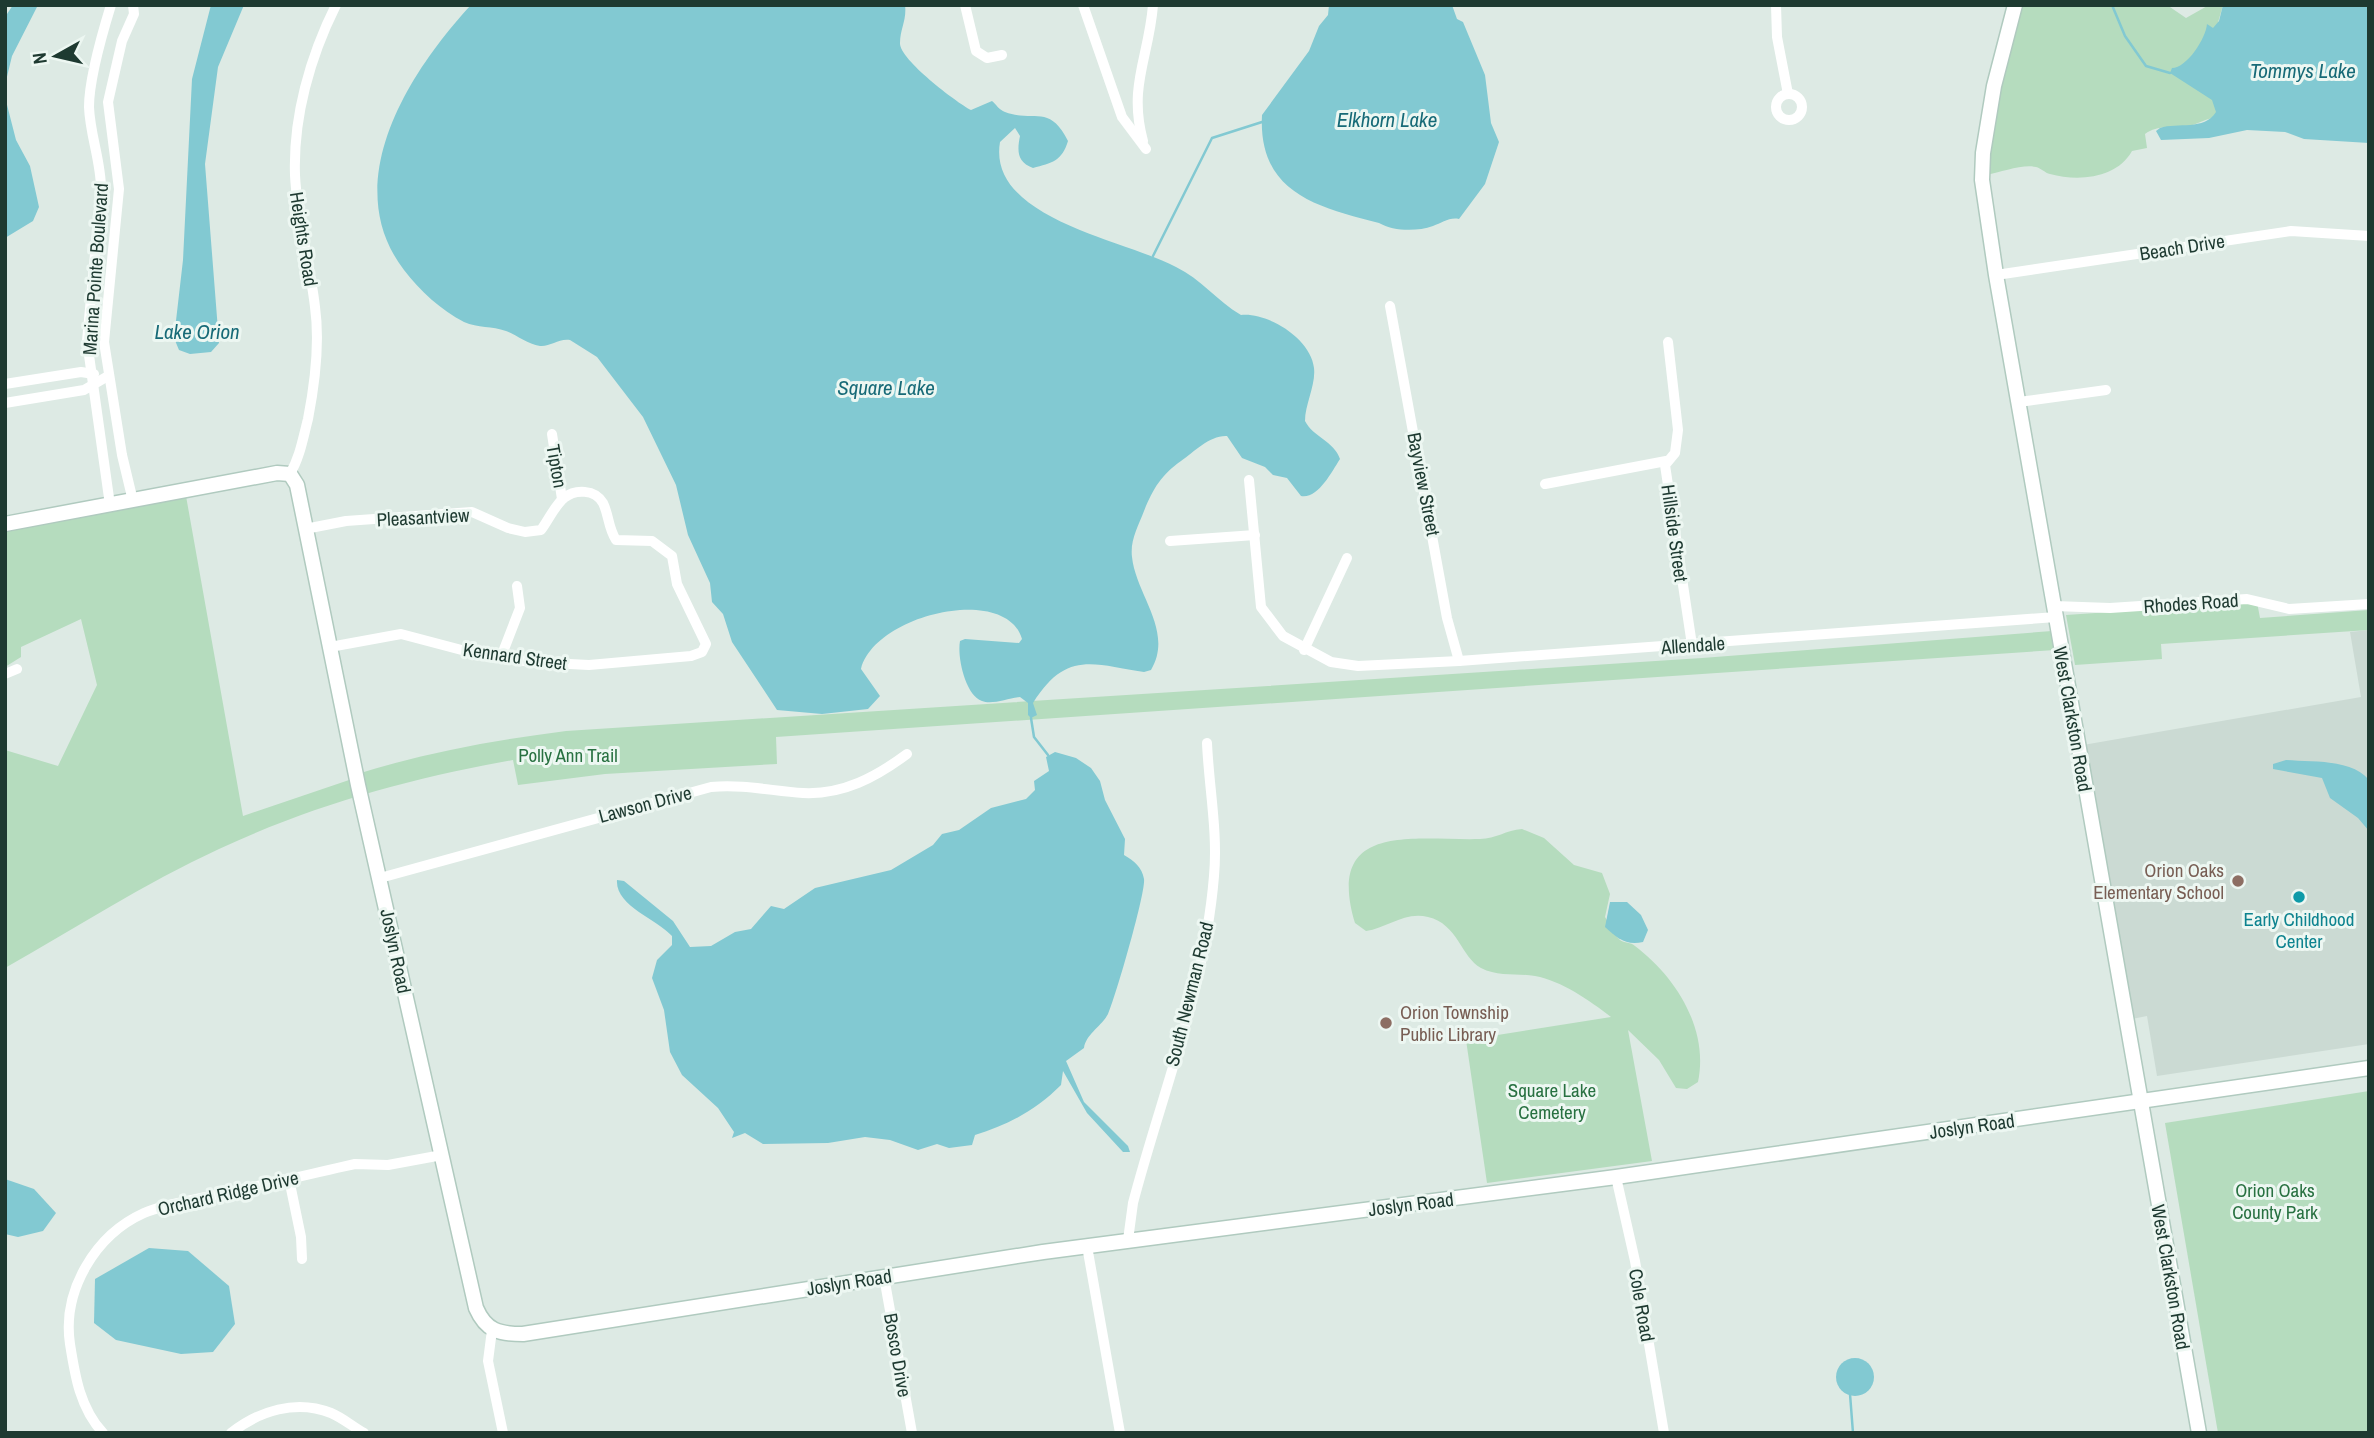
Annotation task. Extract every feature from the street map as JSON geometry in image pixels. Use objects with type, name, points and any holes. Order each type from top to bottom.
[{"type":"street","name":"Marina Pointe Boulevard","points":[[110,505],[105,454],[90,379],[87,341],[101,170],[89,108],[92,78],[111,5]]},
{"type":"street","name":"Marina Pointe Boulevard","points":[[133,5],[134,14],[122,41],[108,102],[119,189],[104,326],[108,376],[134,501]]},
{"type":"street","name":"Heights Road","points":[[290,474],[299,455],[310,410],[316,343],[315,309],[300,232],[295,140],[312,65],[336,5]]},
{"type":"street","points":[[965,5],[976,51],[987,58],[1002,55]]},
{"type":"street","points":[[1083,5],[1122,117],[1146,149],[1139,125],[1137,90],[1153,5]]},
{"type":"street","points":[[1776,5],[1777,37],[1788,94]]},
{"type":"street","name":"West Clarkston Road","points":[[2015,5],[1994,86],[1983,153],[1982,180],[1996,275],[2199,1433]]},
{"type":"street","points":[[105,35],[122,41]]},
{"type":"street","name":"Beach Drive","points":[[1996,275],[2278,232],[2369,236]]},
{"type":"street","name":"Bayview Street","points":[[1390,306],[1447,618],[1459,661]]},
{"type":"street","name":"Hillside Street","points":[[1668,342],[1678,430],[1675,453],[1666,461],[1676,551],[1692,645]]},
{"type":"street","points":[[5,384],[108,376]]},
{"type":"street","points":[[5,403],[84,390],[90,379]]},
{"type":"street","points":[[2019,402],[2106,390]]},
{"type":"street","name":"Tipton","points":[[552,434],[562,499]]},
{"type":"street","points":[[1545,484],[1666,461]]},
{"type":"street","points":[[5,524],[277,473],[290,474]]},
{"type":"street","name":"Joslyn Road","points":[[290,474],[297,485],[380,878],[476,1308],[482,1321],[492,1330],[503,1334],[523,1334],[1087,1245],[1616,1177],[2369,1068]]},
{"type":"street","name":"Allendale","points":[[1249,480],[1261,607],[1283,636],[1304,650],[1331,662],[1358,666],[1692,645],[2055,611]]},
{"type":"street","name":"Kennard Street","points":[[330,647],[401,634],[473,653],[589,665],[691,656],[702,652],[706,644],[704,635],[677,584],[672,556],[652,541],[616,540],[609,529],[604,505],[588,492],[579,491],[562,499]]},
{"type":"street","name":"Pleasantview","points":[[305,529],[346,522],[472,512],[525,533],[541,530],[562,499]]},
{"type":"street","points":[[1170,541],[1255,535]]},
{"type":"street","points":[[1304,650],[1347,558]]},
{"type":"street","points":[[501,657],[520,608],[517,586]]},
{"type":"street","name":"Rhodes Road","points":[[2055,611],[2247,599],[2289,609],[2369,604]]},
{"type":"street","points":[[5,674],[16,670]]},
{"type":"street","name":"South Newman Road","points":[[1128,1240],[1133,1203],[1183,1026],[1210,907],[1215,841],[1207,743]]},
{"type":"street","name":"Lawson Drive","points":[[380,878],[711,787],[750,786],[804,793],[836,791],[864,782],[907,754]]},
{"type":"street","name":"Orchard Ridge Drive","points":[[103,1433],[82,1400],[70,1342],[69,1308],[80,1273],[111,1237],[144,1213],[355,1164],[388,1165],[442,1155]]},
{"type":"street","name":"Cole Road","points":[[1616,1177],[1635,1261],[1664,1433]]},
{"type":"street","points":[[289,1179],[301,1237],[302,1259]]},
{"type":"street","points":[[1087,1245],[1120,1433]]},
{"type":"street","name":"Bosco Drive","points":[[884,1277],[912,1433]]},
{"type":"street","points":[[492,1330],[488,1361],[499,1432]]},
{"type":"street","points":[[231,1433],[257,1416],[296,1407],[327,1412],[364,1433]]},
{"type":"shaded area","name":"Orion Oaks Elementary School","points":[[2369,630],[2369,1044],[2157,1076],[2147,1016],[2132,1019],[2083,745],[2361,697],[2350,632]]},
{"type":"green space","points":[[2021,5],[2167,5],[2186,18],[2209,5],[2223,5],[2217,26],[2369,5],[2212,118],[2189,126],[2155,129],[2145,134],[2147,148],[2132,151],[2117,167],[2107,172],[2073,178],[2050,174],[2031,166],[1987,175],[1995,106]]},
{"type":"green space","name":"Polly Ann Trail","points":[[186,496],[243,816],[355,778],[354,775],[406,760],[486,743],[566,731],[1702,658],[2052,631],[2055,650],[776,737],[777,764],[605,774],[518,785],[513,760],[400,784],[326,806],[254,833],[164,876],[5,968],[5,750],[58,766],[97,685],[81,619],[21,647],[21,657],[5,667],[5,529]]},
{"type":"green space","points":[[2257,602],[2260,618],[2369,610],[2369,630],[2161,644],[2162,659],[2075,665],[2066,615]]},
{"type":"green space","name":"Square Lake Cemetery","points":[[1522,829],[1544,838],[1574,865],[1602,873],[1610,894],[1605,917],[1614,932],[1620,940],[1635,946],[1664,973],[1686,1006],[1694,1024],[1699,1043],[1698,1082],[1687,1089],[1676,1088],[1659,1060],[1628,1030],[1652,1161],[1487,1183],[1466,1040],[1611,1017],[1584,998],[1545,978],[1501,974],[1481,968],[1468,956],[1446,926],[1428,917],[1412,916],[1366,931],[1355,923],[1349,890],[1352,867],[1364,852],[1382,843],[1404,839],[1486,839]]},
{"type":"green space","name":"Orion Oaks County Park","points":[[2369,1091],[2369,1433],[2218,1433],[2165,1123]]},
{"type":"water","points":[[13,5],[38,5],[12,56],[5,85],[5,17]]},
{"type":"water","name":"Lake Orion","points":[[211,5],[244,5],[218,67],[205,164],[219,343],[211,352],[190,354],[179,350],[174,338],[183,260],[192,79]]},
{"type":"water","name":"Square Lake","points":[[471,5],[905,5],[900,38],[902,50],[918,69],[953,98],[971,110],[992,101],[1005,112],[1047,118],[1061,129],[1068,141],[1063,153],[1055,160],[1033,168],[1021,159],[1020,136],[1015,128],[1000,142],[1002,168],[1015,190],[1037,208],[1064,223],[1176,267],[1241,315],[1263,318],[1296,337],[1311,357],[1314,368],[1305,421],[1333,448],[1340,459],[1318,489],[1307,496],[1301,496],[1287,478],[1273,475],[1265,467],[1242,458],[1227,436],[1221,436],[1203,445],[1163,477],[1154,489],[1132,545],[1135,571],[1156,627],[1157,656],[1151,670],[1144,672],[1095,664],[1069,668],[1045,686],[1033,703],[1037,715],[1031,718],[1028,715],[1028,703],[1020,697],[986,702],[971,691],[961,665],[960,641],[965,639],[1019,643],[1022,639],[1011,622],[992,613],[968,610],[941,613],[914,621],[890,633],[871,650],[861,669],[880,696],[868,709],[822,714],[777,710],[732,642],[723,614],[712,602],[710,583],[688,535],[676,485],[643,417],[597,357],[570,340],[540,346],[506,331],[469,324],[455,317],[431,299],[410,278],[385,237],[378,202],[380,166],[389,131],[405,96],[425,63]]},
{"type":"water","name":"Elkhorn Lake","points":[[1329,5],[1452,5],[1457,19],[1463,22],[1485,75],[1491,123],[1499,142],[1485,184],[1459,219],[1419,229],[1391,228],[1314,202],[1281,179],[1270,163],[1263,141],[1262,115],[1309,51],[1319,26],[1328,15]]},
{"type":"water","name":"Tommys Lake","points":[[2223,5],[2369,5],[2369,143],[2304,139],[2285,132],[2247,130],[2209,138],[2161,140],[2156,131],[2160,128],[2205,122],[2216,112],[2212,100],[2170,73],[2172,68],[2184,63],[2195,51],[2207,24],[2213,28],[2219,21]]},
{"type":"water","points":[[5,97],[16,140],[30,166],[39,207],[33,221],[5,238]]},
{"type":"water","points":[[1055,752],[1076,758],[1091,768],[1100,781],[1105,800],[1125,839],[1124,855],[1137,865],[1144,879],[1123,968],[1108,1014],[1084,1048],[1066,1061],[1084,1102],[1128,1146],[1130,1152],[1123,1152],[1087,1113],[1063,1071],[1061,1085],[1042,1102],[1010,1121],[975,1135],[972,1145],[949,1148],[937,1144],[918,1150],[890,1140],[865,1137],[828,1143],[763,1144],[745,1133],[732,1138],[734,1132],[718,1108],[682,1075],[670,1052],[664,1010],[652,978],[657,960],[672,945],[672,936],[630,905],[618,889],[617,880],[624,881],[673,921],[690,947],[711,946],[735,932],[751,929],[771,906],[784,909],[815,888],[891,870],[933,845],[942,834],[959,830],[991,808],[1026,799],[1035,790],[1034,781],[1049,771],[1046,757]]},
{"type":"water","points":[[2286,760],[2331,763],[2362,773],[2369,780],[2369,831],[2358,818],[2330,798],[2322,778],[2273,769],[2273,764]]},
{"type":"water","points":[[1610,902],[1627,902],[1641,915],[1648,930],[1643,942],[1622,940],[1605,927]]},
{"type":"water","points":[[5,1179],[34,1189],[56,1213],[43,1231],[18,1237],[5,1234]]},
{"type":"water","points":[[149,1248],[188,1251],[229,1286],[235,1324],[213,1352],[181,1354],[116,1340],[94,1323],[95,1279]]},
{"type":"water","points":[[1855,1358],[1869,1363],[1874,1377],[1869,1391],[1855,1396],[1841,1391],[1836,1377],[1841,1363]]},
{"type":"waterway","points":[[2112,5],[2125,36],[2146,66],[2170,73]]},
{"type":"waterway","points":[[1153,256],[1212,138],[1262,122]]},
{"type":"waterway","points":[[1031,718],[1034,737],[1048,755]]},
{"type":"waterway","points":[[1850,1394],[1853,1433]]},
{"type":"place","name":"Orion Oaks Elementary School","points":[[2238,881]]},
{"type":"place","name":"Early Childhood Center","points":[[2299,897]]},
{"type":"place","name":"Orion Township Public Library","points":[[1386,1023]]}]
